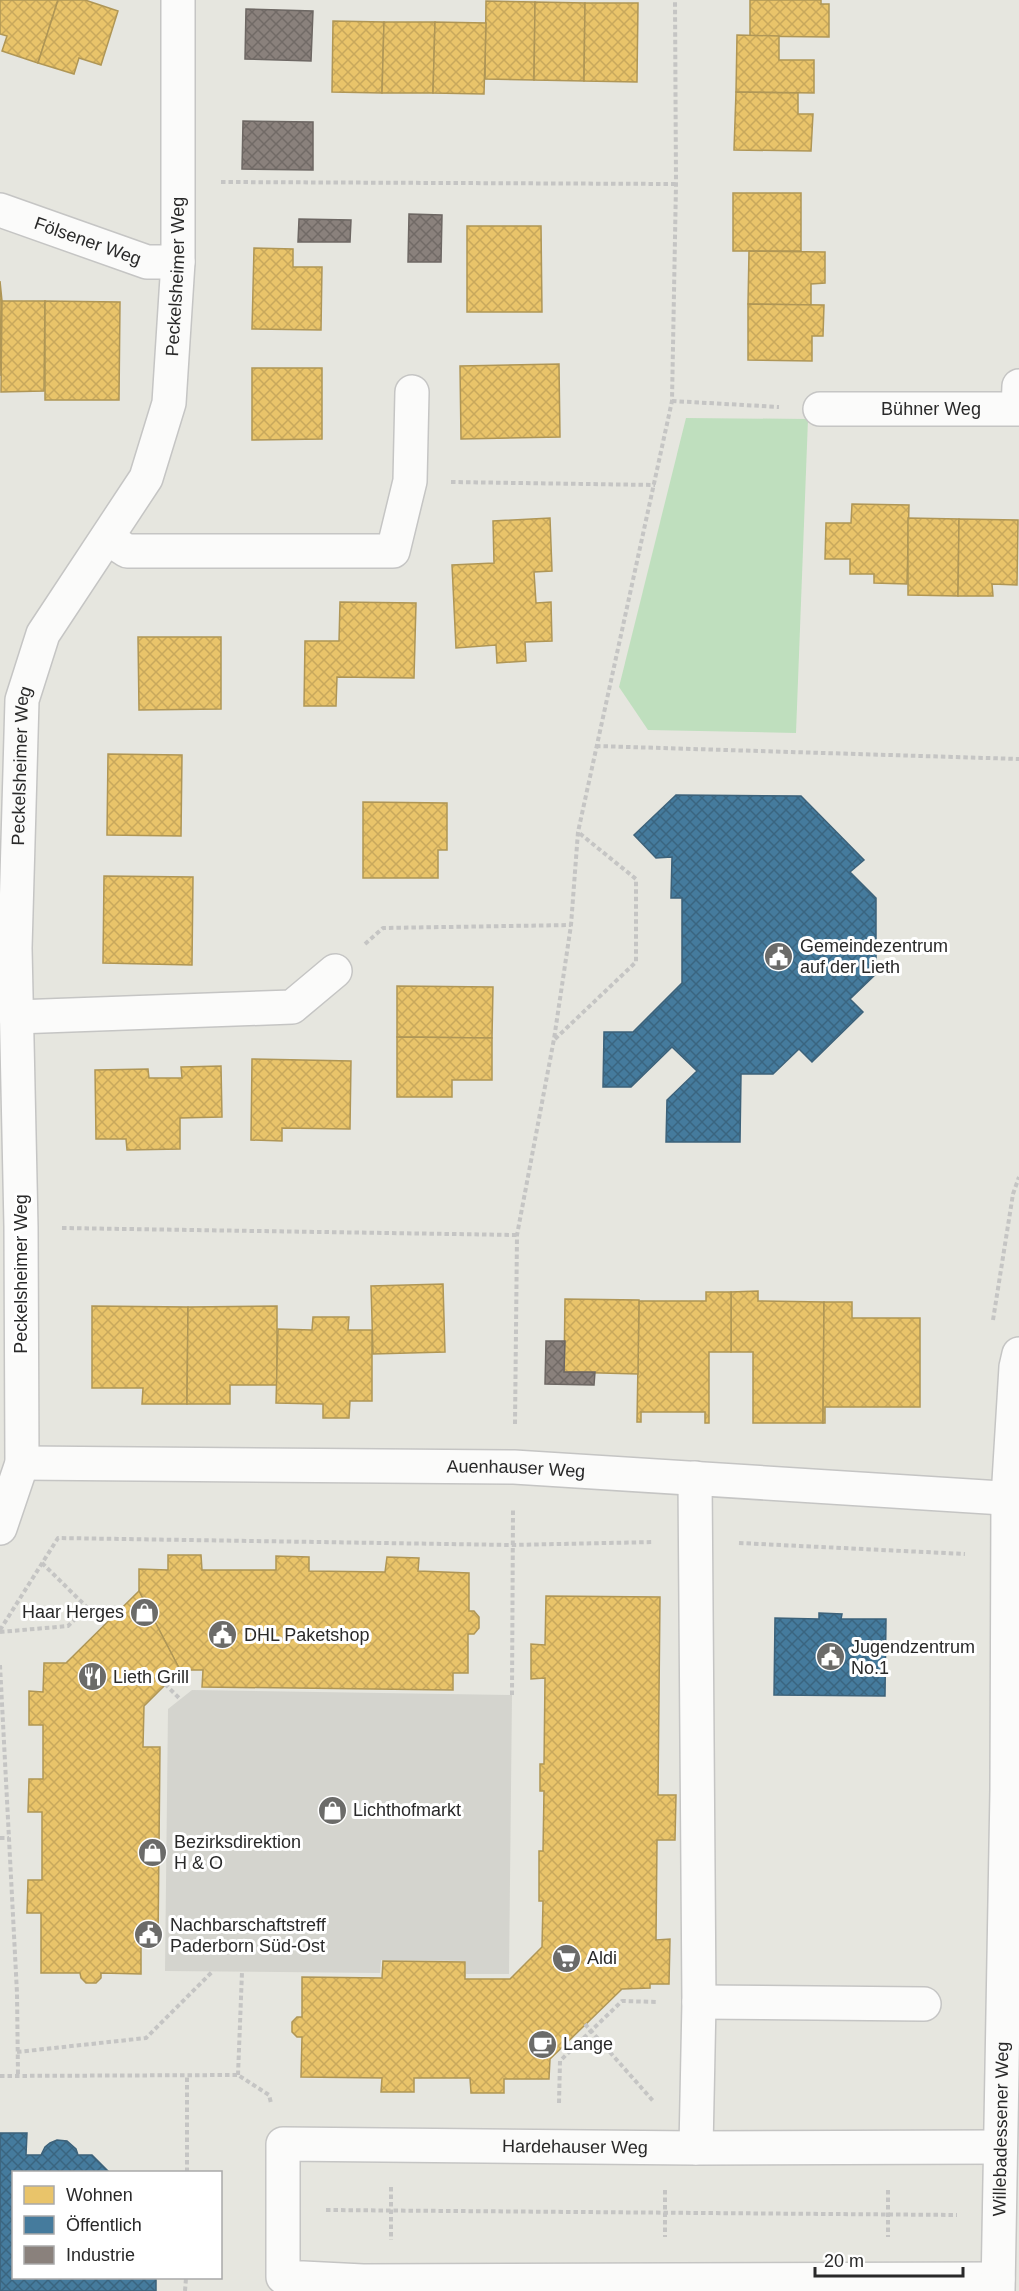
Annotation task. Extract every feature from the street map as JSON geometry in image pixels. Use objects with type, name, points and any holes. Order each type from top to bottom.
[{"type":"street","name":"Peckelsheimer Weg","points":[[0,1528],[22,1463],[21,1227],[16,1017],[8,948],[22,700],[43,634],[146,478],[169,403],[178,262],[178,0]]},
{"type":"street","name":"Fölsener Weg","points":[[0,210],[147,262],[178,262]]},
{"type":"street","name":"Bühner Weg","points":[[820,409],[1018,409],[1019,386]]},
{"type":"street","points":[[107,538],[127,551],[393,551],[410,481],[412,392]]},
{"type":"street","points":[[16,1017],[292,1007],[335,971]]},
{"type":"street","name":"Willebadessener Weg","points":[[998,2285],[999,2147],[1004,2007],[1009,1556],[1014,1498],[1016,1367],[1019,1354]]},
{"type":"street","name":"Auenhauser Weg","points":[[22,1463],[514,1467],[1014,1498]]},
{"type":"street","points":[[680,2148],[699,2002],[695,1478]]},
{"type":"street","points":[[699,2002],[924,2004]]},
{"type":"street","points":[[283,2144],[282,2284],[665,2286],[888,2280],[998,2285]]},
{"type":"street","name":"Hardehauser Weg","points":[[283,2144],[680,2148],[999,2147]]},
{"type":"path","points":[[513,1695],[512,1545],[517,1235],[554,1040],[571,925],[578,832],[672,401],[676,184],[675,0]]},
{"type":"path","points":[[179,182],[676,184]]},
{"type":"path","points":[[672,401],[820,409]]},
{"type":"path","points":[[410,481],[655,485]]},
{"type":"path","points":[[596,746],[1019,759]]},
{"type":"path","points":[[554,1040],[636,962],[636,879],[578,832]]},
{"type":"path","points":[[335,971],[384,928],[571,925]]},
{"type":"path","points":[[21,1227],[517,1235]]},
{"type":"path","points":[[0,1631],[58,1538],[512,1545],[696,1540],[1009,1556]]},
{"type":"path","points":[[42,1563],[105,1625]]},
{"type":"path","points":[[0,1631],[68,1626],[87,1608]]},
{"type":"path","points":[[0,1665],[17,1993],[18,2076]]},
{"type":"path","points":[[165,1684],[180,1699]]},
{"type":"path","points":[[0,1838],[9,1838]]},
{"type":"path","points":[[17,2052],[146,2037],[212,1972]]},
{"type":"path","points":[[238,2075],[242,1972]]},
{"type":"path","points":[[559,2075],[560,2061],[622,2001],[642,2002]]},
{"type":"path","points":[[585,2024],[680,2148],[665,2213],[665,2286]]},
{"type":"path","points":[[0,2076],[238,2075],[269,2095],[283,2144]]},
{"type":"path","points":[[186,2171],[187,2076]]},
{"type":"path","points":[[373,2284],[391,2211],[390,2145]]},
{"type":"path","points":[[888,2147],[888,2280]]},
{"type":"path","points":[[283,2209],[999,2216]]},
{"type":"green space","points":[[686,418],[808,419],[796,733],[648,730],[619,687]]},
{"type":"shaded area","points":[[192,1690],[512,1695],[509,1974],[466,1974],[466,1961],[381,1960],[380,1973],[165,1971],[168,1709]]},
{"type":"building: Wohnen","points":[[0,0],[58,0],[38,63],[2,51],[7,36],[0,34]]},
{"type":"building: Wohnen","points":[[58,0],[85,0],[118,11],[101,65],[79,58],[74,74],[38,63]]},
{"type":"building: Wohnen","points":[[750,0],[821,0],[821,4],[829,4],[829,37],[750,36]]},
{"type":"building: Wohnen","points":[[486,1],[535,2],[534,80],[485,79]]},
{"type":"building: Wohnen","points":[[535,2],[585,3],[584,81],[534,80]]},
{"type":"building: Wohnen","points":[[585,3],[638,3],[637,82],[584,81]]},
{"type":"building: Wohnen","points":[[333,21],[384,22],[382,93],[332,92]]},
{"type":"building: Wohnen","points":[[384,22],[435,22],[433,93],[382,93]]},
{"type":"building: Wohnen","points":[[435,22],[486,23],[484,94],[433,93]]},
{"type":"building: Wohnen","points":[[737,35],[779,36],[779,60],[814,60],[814,93],[736,92]]},
{"type":"building: Wohnen","points":[[736,92],[798,93],[798,114],[813,114],[811,151],[734,150]]},
{"type":"building: Wohnen","points":[[733,193],[801,193],[801,251],[733,251]]},
{"type":"building: Wohnen","points":[[467,226],[541,226],[542,312],[467,312]]},
{"type":"building: Wohnen","points":[[254,248],[293,249],[293,267],[322,267],[321,330],[252,329]]},
{"type":"building: Wohnen","points":[[749,251],[825,252],[825,283],[811,284],[811,305],[748,304]]},
{"type":"building: Wohnen","points":[[0,281],[2,301],[0,376]]},
{"type":"building: Wohnen","points":[[2,301],[45,301],[44,391],[1,392]]},
{"type":"building: Wohnen","points":[[45,301],[120,302],[119,400],[45,400]]},
{"type":"building: Wohnen","points":[[748,304],[824,305],[823,336],[812,336],[812,361],[748,360]]},
{"type":"building: Wohnen","points":[[559,364],[560,437],[461,439],[460,366]]},
{"type":"building: Wohnen","points":[[252,368],[322,368],[322,439],[252,440]]},
{"type":"building: Wohnen","points":[[852,504],[909,505],[907,584],[874,583],[874,574],[850,574],[850,559],[825,559],[826,523],[851,523]]},
{"type":"building: Wohnen","points":[[550,518],[552,571],[534,572],[536,603],[551,602],[552,641],[525,642],[526,661],[497,663],[496,645],[456,648],[452,565],[494,563],[493,521]]},
{"type":"building: Wohnen","points":[[908,518],[959,519],[958,596],[908,595]]},
{"type":"building: Wohnen","points":[[959,519],[1018,520],[1017,585],[992,584],[993,596],[958,596]]},
{"type":"building: Wohnen","points":[[340,602],[416,603],[414,678],[337,677],[336,706],[304,706],[305,641],[339,641]]},
{"type":"building: Wohnen","points":[[138,637],[221,637],[221,709],[139,710]]},
{"type":"building: Wohnen","points":[[108,754],[182,755],[181,836],[107,835]]},
{"type":"building: Wohnen","points":[[363,802],[447,803],[447,850],[438,850],[438,878],[363,878]]},
{"type":"building: Wohnen","points":[[104,876],[193,877],[192,965],[103,963]]},
{"type":"building: Wohnen","points":[[397,986],[493,987],[492,1038],[397,1037]]},
{"type":"building: Wohnen","points":[[397,1037],[492,1038],[492,1080],[452,1080],[452,1097],[397,1097]]},
{"type":"building: Wohnen","points":[[252,1059],[351,1061],[350,1129],[282,1128],[282,1141],[251,1140]]},
{"type":"building: Wohnen","points":[[221,1066],[222,1117],[180,1118],[180,1149],[127,1150],[126,1139],[96,1139],[95,1070],[148,1069],[149,1078],[182,1078],[181,1067]]},
{"type":"building: Wohnen","points":[[443,1284],[445,1352],[373,1354],[371,1286]]},
{"type":"building: Wohnen","points":[[758,1291],[758,1301],[824,1302],[823,1423],[753,1423],[753,1352],[731,1352],[731,1292]]},
{"type":"building: Wohnen","points":[[706,1292],[731,1292],[731,1352],[709,1352],[709,1423],[705,1423],[705,1412],[641,1412],[641,1422],[637,1422],[639,1301],[706,1301]]},
{"type":"building: Wohnen","points":[[565,1299],[639,1300],[638,1374],[564,1372]]},
{"type":"building: Wohnen","points":[[824,1302],[852,1302],[852,1318],[920,1318],[920,1407],[825,1407],[825,1423],[823,1423]]},
{"type":"building: Wohnen","points":[[92,1306],[188,1307],[187,1404],[142,1404],[143,1388],[92,1388]]},
{"type":"building: Wohnen","points":[[277,1306],[277,1385],[230,1385],[230,1404],[187,1404],[188,1307]]},
{"type":"building: Wohnen","points":[[313,1317],[349,1317],[348,1330],[372,1330],[372,1401],[350,1401],[349,1418],[323,1418],[323,1404],[276,1403],[278,1329],[312,1330]]},
{"type":"building: Wohnen","points":[[168,1555],[201,1555],[202,1570],[276,1570],[276,1556],[309,1557],[309,1571],[385,1572],[387,1557],[419,1558],[418,1571],[469,1573],[469,1611],[474,1611],[479,1617],[479,1628],[474,1634],[468,1634],[468,1673],[453,1673],[453,1690],[202,1687],[203,1670],[180,1670],[139,1591],[139,1569],[168,1570]]},
{"type":"building: Wohnen","points":[[139,1591],[180,1670],[144,1706],[143,1747],[160,1747],[158,1944],[141,1943],[141,1974],[101,1973],[101,1978],[96,1983],[86,1983],[80,1973],[41,1973],[41,1913],[27,1913],[28,1880],[42,1880],[42,1812],[28,1812],[29,1779],[43,1779],[43,1725],[29,1725],[29,1691],[43,1692],[44,1663],[66,1663]]},
{"type":"building: Wohnen","points":[[546,1596],[660,1597],[658,1795],[676,1795],[675,1840],[657,1840],[656,1940],[670,1939],[669,1984],[650,1984],[650,1988],[622,1989],[550,2059],[549,2079],[504,2079],[504,2093],[471,2093],[470,2078],[414,2078],[414,2092],[381,2092],[382,2078],[301,2077],[302,2037],[297,2037],[292,2032],[292,2022],[297,2017],[302,2017],[302,1977],[382,1978],[383,1961],[465,1962],[465,1979],[510,1979],[542,1947],[543,1901],[539,1901],[539,1851],[543,1851],[544,1791],[540,1791],[540,1764],[544,1764],[545,1678],[531,1679],[531,1644],[545,1645]]},
{"type":"building: Öffentlich","name":"Gemeindezentrum auf der Lieth","points":[[676,795],[801,796],[864,860],[850,872],[876,898],[876,974],[850,999],[863,1012],[812,1062],[799,1049],[773,1074],[741,1074],[740,1142],[666,1142],[667,1100],[697,1071],[672,1047],[631,1087],[603,1087],[604,1032],[633,1032],[682,983],[682,898],[671,898],[672,857],[656,858],[634,835]]},
{"type":"building: Öffentlich","name":"Jugendzentrum No.1","points":[[819,1613],[842,1614],[841,1619],[886,1619],[885,1696],[774,1695],[775,1618],[819,1619]]},
{"type":"building: Öffentlich","points":[[0,2133],[27,2133],[26,2155],[41,2155],[50,2143],[57,2140],[67,2141],[76,2149],[78,2155],[92,2155],[108,2171],[12,2171],[12,2279],[156,2279],[156,2291],[0,2291]]},
{"type":"building: Industrie","points":[[246,9],[313,11],[311,61],[245,59]]},
{"type":"building: Industrie","points":[[243,121],[313,122],[313,170],[242,169]]},
{"type":"building: Industrie","points":[[409,214],[442,215],[441,262],[408,262]]},
{"type":"building: Industrie","points":[[299,219],[351,220],[350,242],[298,242]]},
{"type":"building: Industrie","points":[[546,1341],[565,1341],[564,1372],[595,1372],[594,1385],[545,1384]]},
{"type":"place","name":"Gemeindezentrum auf der Lieth","points":[[779,956]]},
{"type":"place","name":"Haar Herges","points":[[145,1612]]},
{"type":"place","name":"DHL Paketshop","points":[[223,1635]]},
{"type":"place","name":"Jugendzentrum No.1","points":[[830,1657]]},
{"type":"place","name":"Lieth Grill","points":[[92,1677]]},
{"type":"place","name":"Lichthofmarkt","points":[[332,1810]]},
{"type":"place","name":"Bezirksdirektion H & O","points":[[153,1852]]},
{"type":"place","name":"Nachbarschaftstreff Paderborn Süd-Ost","points":[[149,1935]]},
{"type":"place","name":"Aldi","points":[[566,1958]]},
{"type":"place","name":"Lange","points":[[542,2044]]}]
